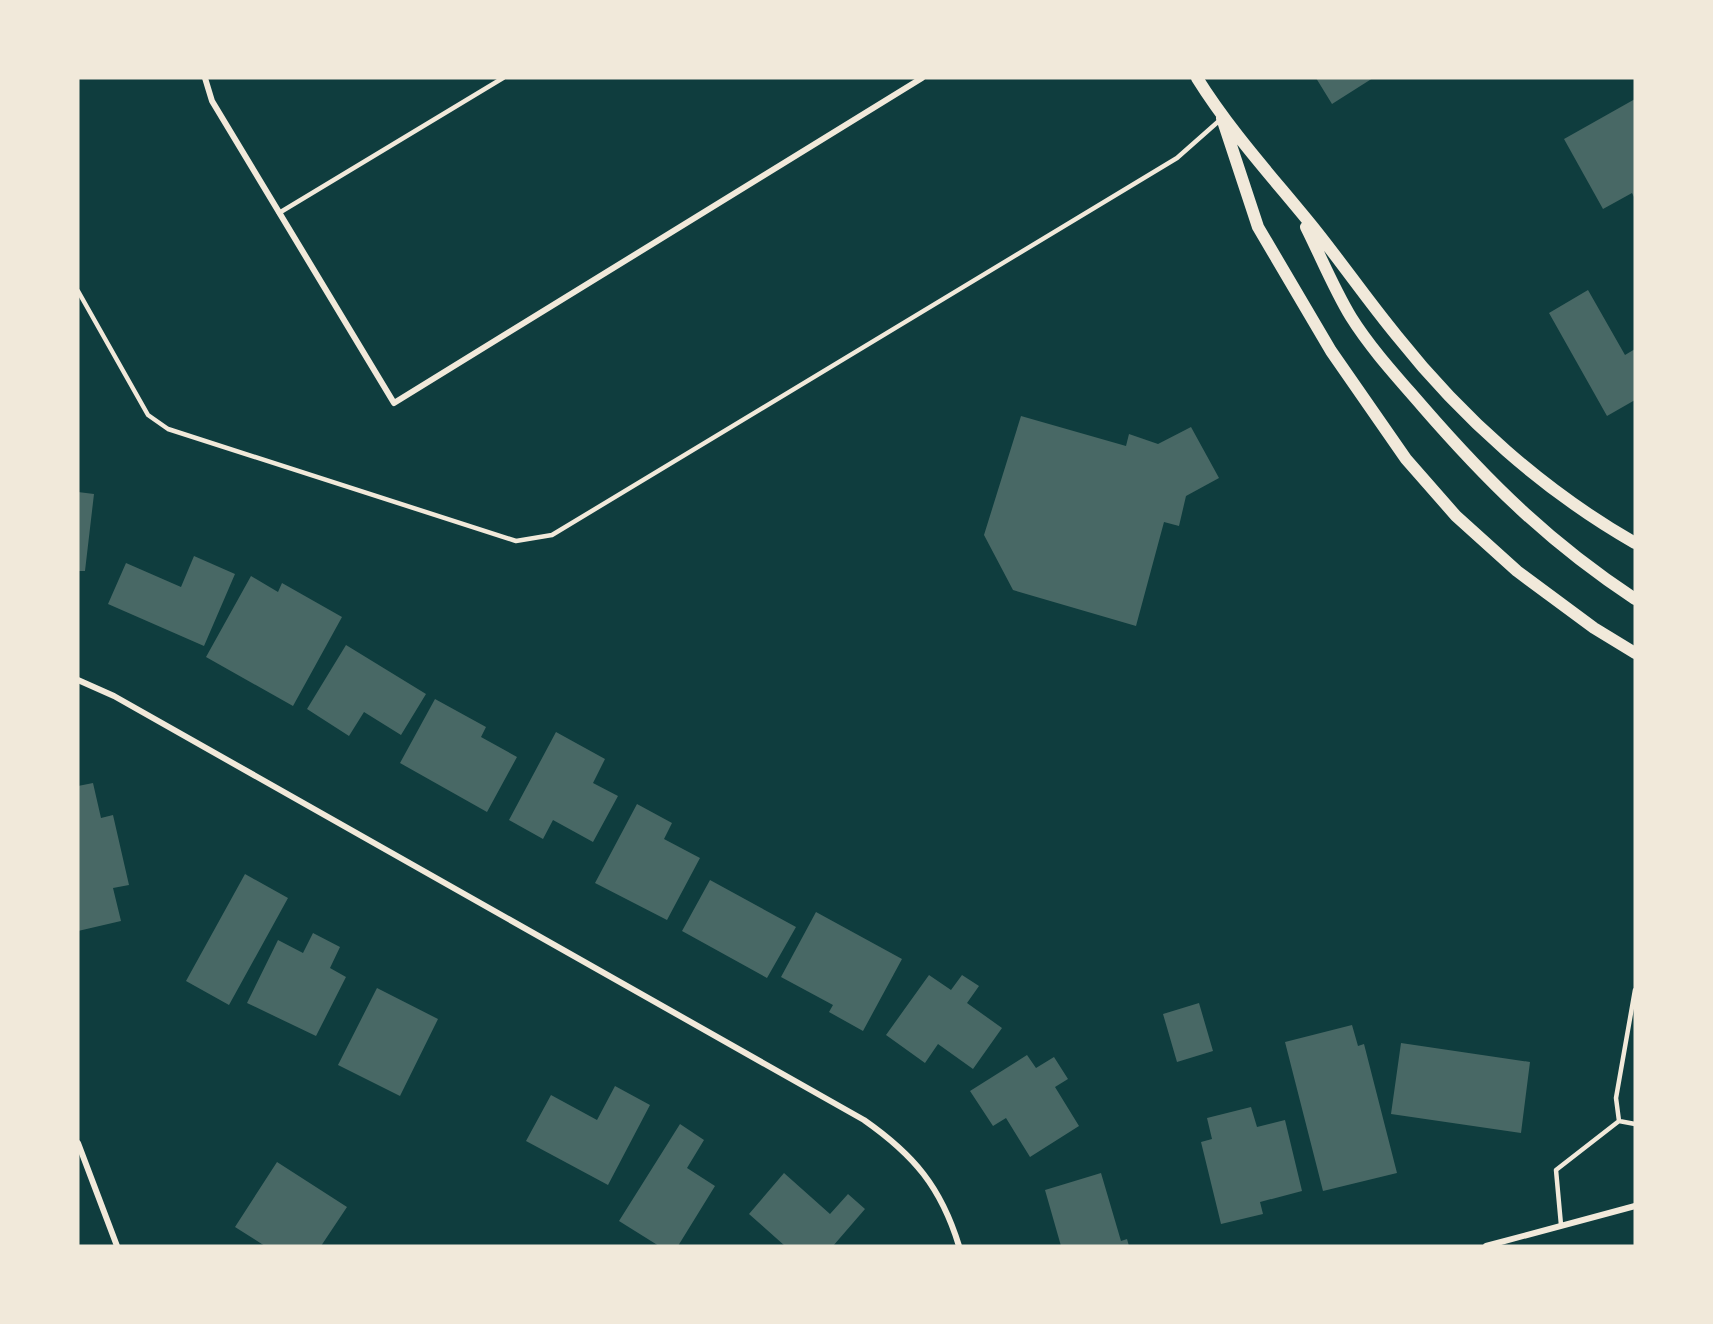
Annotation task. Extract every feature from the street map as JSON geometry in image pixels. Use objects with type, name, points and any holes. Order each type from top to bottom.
[{"type":"main road","points":[[1197,78],[1222,118],[1295,204],[1397,337],[1457,404],[1541,480],[1635,543]]},
{"type":"main road","points":[[1222,118],[1258,227],[1331,351],[1406,459],[1456,516],[1516,571],[1594,628],[1635,652]]},
{"type":"main road","points":[[1295,204],[1351,317],[1390,369],[1496,488],[1544,533],[1596,573],[1635,599]]},
{"type":"street","points":[[205,78],[212,101],[394,403],[922,78]]},
{"type":"street","points":[[78,680],[114,696],[864,1120],[898,1143],[937,1191],[959,1246]]},
{"type":"street","points":[[78,1143],[117,1246]]},
{"type":"street","points":[[1486,1246],[1635,1206]]},
{"type":"lane","points":[[279,213],[503,78]]},
{"type":"lane","points":[[78,291],[148,416],[168,429],[516,541],[534,540],[552,535],[1177,158],[1222,118]]},
{"type":"lane","points":[[1619,1121],[1617,1098],[1635,990]]},
{"type":"lane","points":[[1561,1225],[1556,1170],[1619,1121],[1635,1124]]},
{"type":"building","points":[[1316,78],[1373,78],[1332,104]]},
{"type":"building","points":[[1635,99],[1635,199],[1632,193],[1603,209],[1564,139]]},
{"type":"building","points":[[1588,290],[1625,355],[1635,349],[1635,400],[1607,416],[1549,313]]},
{"type":"building","points":[[1021,416],[1126,446],[1129,434],[1158,444],[1191,427],[1219,478],[1186,496],[1179,526],[1164,522],[1136,626],[1013,590],[984,535]]},
{"type":"building","points":[[78,492],[94,494],[85,571],[78,571]]},
{"type":"building","points":[[194,556],[235,574],[204,646],[108,604],[126,563],[181,587]]},
{"type":"building","points":[[251,576],[278,592],[282,583],[342,617],[293,706],[206,657]]},
{"type":"building","points":[[346,645],[426,694],[401,735],[364,712],[349,736],[307,709]]},
{"type":"building","points":[[435,699],[486,727],[481,737],[517,757],[487,812],[400,763]]},
{"type":"building","points":[[556,732],[605,759],[593,783],[618,796],[593,842],[553,820],[543,839],[509,820]]},
{"type":"building","points":[[93,783],[101,818],[113,815],[129,885],[113,888],[121,921],[78,931],[78,786]]},
{"type":"building","points":[[637,804],[672,823],[664,839],[700,858],[667,920],[595,883]]},
{"type":"building","points":[[245,874],[288,898],[229,1005],[186,981]]},
{"type":"building","points":[[710,880],[796,927],[767,978],[682,931]]},
{"type":"building","points":[[816,912],[902,959],[863,1031],[829,1012],[833,1005],[781,977]]},
{"type":"building","points":[[313,933],[340,947],[330,968],[346,977],[316,1036],[247,1003],[278,940],[303,953]]},
{"type":"building","points":[[929,975],[951,990],[962,975],[979,986],[967,1003],[1002,1028],[973,1069],[938,1044],[925,1063],[886,1035]]},
{"type":"building","points":[[377,988],[438,1019],[400,1096],[338,1065]]},
{"type":"building","points":[[1199,1003],[1213,1051],[1177,1062],[1163,1014]]},
{"type":"building","points":[[1352,1025],[1358,1046],[1364,1044],[1397,1173],[1323,1191],[1285,1042]]},
{"type":"building","points":[[1401,1043],[1530,1062],[1521,1133],[1391,1114]]},
{"type":"building","points":[[1027,1055],[1036,1068],[1054,1057],[1068,1079],[1055,1087],[1079,1126],[1030,1157],[1006,1118],[993,1126],[970,1091]]},
{"type":"building","points":[[615,1086],[650,1105],[608,1185],[526,1141],[551,1095],[597,1120]]},
{"type":"building","points":[[1251,1107],[1257,1127],[1285,1120],[1302,1191],[1260,1202],[1263,1214],[1221,1224],[1201,1142],[1212,1139],[1207,1118]]},
{"type":"building","points":[[680,1124],[704,1140],[687,1168],[715,1186],[678,1246],[659,1246],[619,1221]]},
{"type":"building","points":[[277,1162],[347,1207],[321,1246],[265,1246],[235,1227]]},
{"type":"building","points":[[784,1173],[830,1214],[848,1194],[865,1209],[833,1246],[785,1246],[749,1214]]},
{"type":"building","points":[[1101,1173],[1121,1241],[1127,1239],[1129,1246],[1061,1246],[1045,1190]]}]
